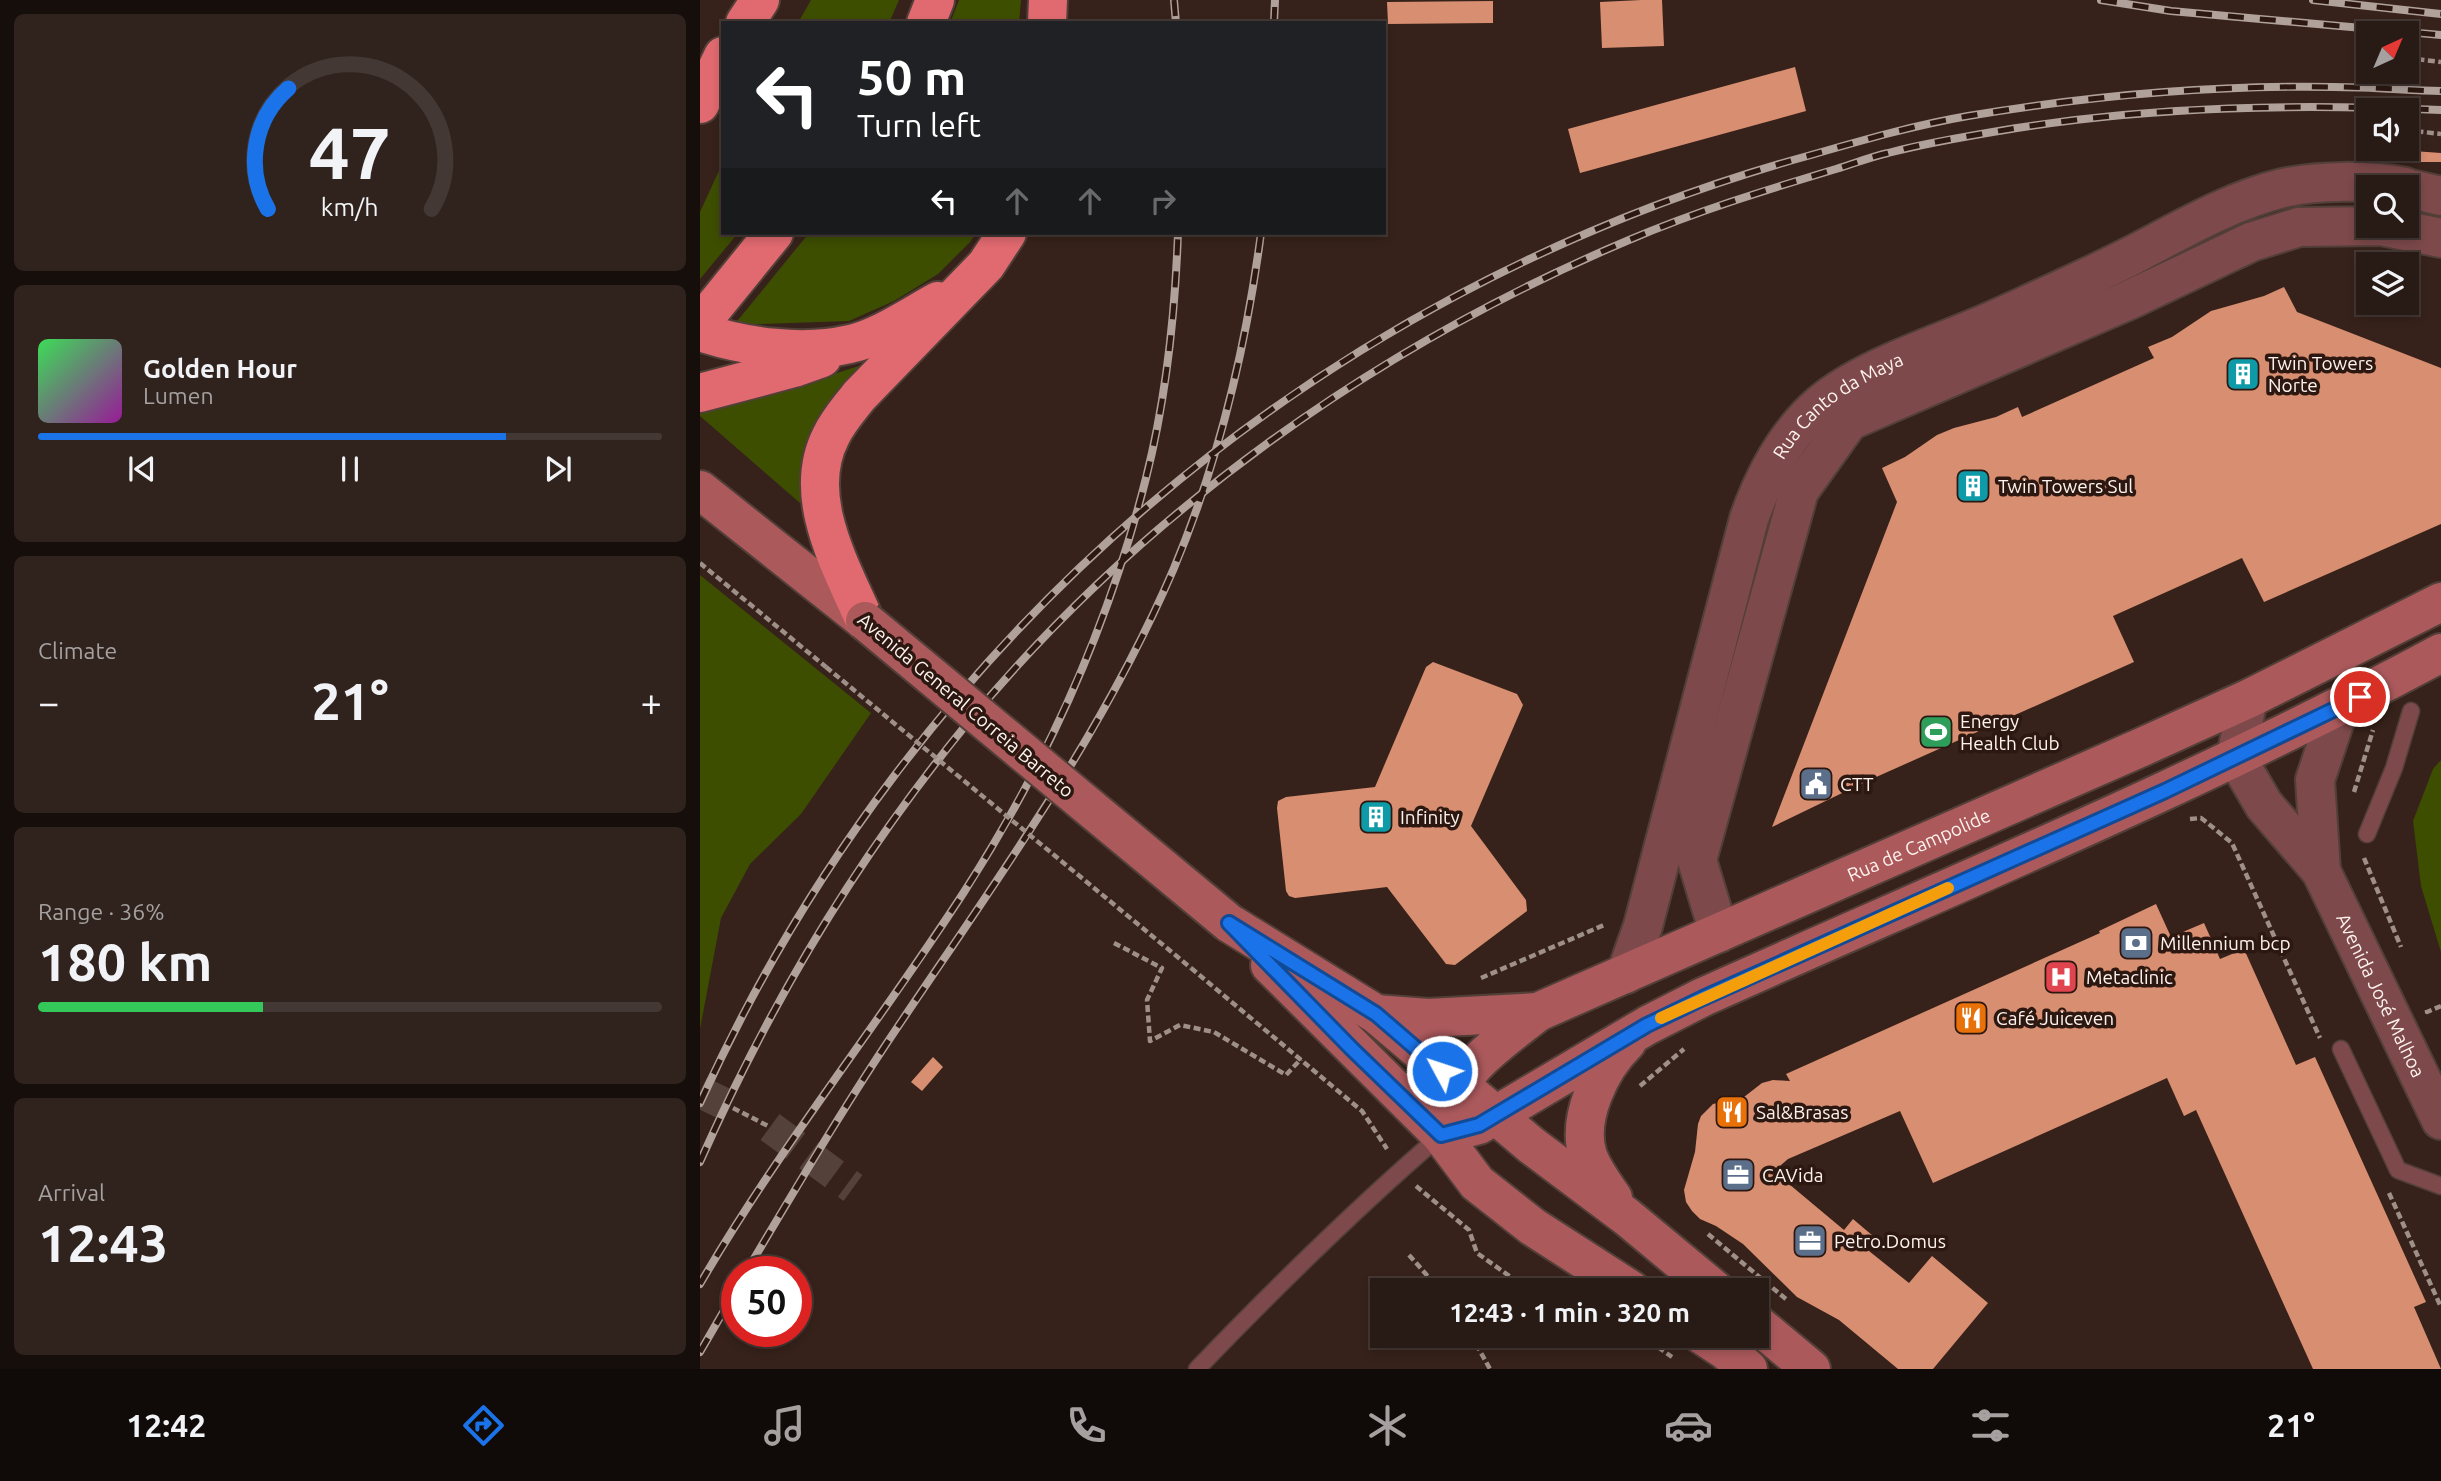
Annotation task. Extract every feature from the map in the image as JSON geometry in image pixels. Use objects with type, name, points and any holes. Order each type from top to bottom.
[{"type":"highway","points":[[746,21],[760,0]]},
{"type":"highway","points":[[927,21],[935,0]]},
{"type":"highway","points":[[1047,21],[1048,0]]},
{"type":"highway","points":[[700,104],[721,60]]},
{"type":"highway","points":[[700,324],[772,235]]},
{"type":"highway","points":[[865,621],[827,534],[821,486],[822,463],[830,438],[859,396],[967,286],[986,265],[1006,235]]},
{"type":"highway","points":[[700,393],[794,369],[884,330],[967,286]]},
{"type":"highway","points":[[700,332],[746,343],[779,347],[818,348],[852,344]]},
{"type":"main road","name":"Avenida General Correia Barreto","points":[[700,489],[865,621],[1229,923],[1352,1049],[1441,1135]]},
{"type":"main road","name":"Rua de Campolide","points":[[1441,1135],[1479,1125],[1479,1059],[1538,1012],[2248,699],[2441,603]]},
{"type":"main road","name":"Rua de Campolide","points":[[1477,1099],[1524,1097],[1647,1025],[2236,757],[2339,708],[2441,653]]},
{"type":"main road","name":"Avenida General Correia Barreto","points":[[1229,923],[1376,1014],[1477,1099]]},
{"type":"main road","points":[[1376,1014],[1428,1018],[1538,1012]]},
{"type":"main road","name":"Rua de Campolide","points":[[1627,1217],[1599,1178],[1588,1156],[1584,1137],[1590,1106],[1604,1072],[1615,1054],[1647,1025]]},
{"type":"main road","name":"Rua de Campolide","points":[[1477,1099],[1531,1145],[1627,1217],[1701,1278]]},
{"type":"main road","points":[[1441,1135],[1477,1183],[1533,1227],[1612,1278]]},
{"type":"main road","points":[[1769,1334],[1811,1369]]},
{"type":"main road","points":[[1691,1349],[1725,1350],[1748,1369]]},
{"type":"street","name":"Rua Canto da Maya","points":[[1626,974],[1643,926],[1749,519],[1760,488],[1794,432],[1822,404],[1872,372],[1973,330],[2106,269],[2223,209],[2283,188],[2356,183]]},
{"type":"street","name":"Rua Canto da Maya","points":[[2419,190],[2441,196]]},
{"type":"street","name":"Rua Canto da Maya","points":[[1719,933],[1697,860],[1799,491],[1849,421],[2263,239],[2299,228],[2336,226],[2381,226],[2441,238]]},
{"type":"street","points":[[2236,757],[2248,699]]},
{"type":"street","name":"Avenida José Malhoa","points":[[2321,871],[2315,780],[2339,708]]},
{"type":"street","name":"Avenida José Malhoa","points":[[2236,757],[2264,805],[2321,871],[2441,1120]]},
{"type":"lane","points":[[2367,834],[2394,768],[2411,712]]},
{"type":"lane","points":[[2341,1049],[2398,1170],[2441,1186]]},
{"type":"lane","points":[[1196,1369],[1266,1297],[1401,1169],[1441,1135]]},
{"type":"path","points":[[2419,59],[2441,62]]},
{"type":"path","points":[[2419,131],[2441,134]]},
{"type":"path","points":[[700,564],[1362,1111],[1415,1186],[1469,1230],[1477,1253],[1512,1278]]},
{"type":"path","points":[[2188,819],[2201,818],[2232,843],[2322,1044]]},
{"type":"path","points":[[1114,943],[1162,968],[1147,1000],[1150,1041],[1180,1025],[1214,1032],[1286,1075],[1301,1059]]},
{"type":"path","points":[[1636,1089],[1692,1043]]},
{"type":"path","points":[[733,1108],[770,1127]]},
{"type":"path","points":[[2384,1181],[2441,1307]]},
{"type":"path","points":[[1704,1230],[1784,1296],[1790,1305]]},
{"type":"path","points":[[1409,1255],[1429,1278]]},
{"type":"path","points":[[1478,1348],[1490,1369]]},
{"type":"green space","points":[[811,0],[899,0],[890,21],[799,21]]},
{"type":"green space","points":[[959,0],[1021,0],[1019,21],[951,21]]},
{"type":"green space","points":[[721,166],[721,235],[736,235],[700,279],[700,212]]},
{"type":"green space","points":[[807,235],[975,235],[938,274],[894,301],[849,321],[734,325]]},
{"type":"green space","points":[[862,365],[809,450],[800,503],[700,416],[700,400],[812,381]]},
{"type":"green space","points":[[700,575],[871,713],[801,814],[750,864],[721,918],[700,1029]]},
{"type":"green space","points":[[2441,760],[2441,952],[2421,886],[2413,821],[2433,769]]},
{"type":"building","points":[[1662,0],[1664,46],[1602,48],[1600,2]]},
{"type":"building","points":[[1493,1],[1493,23],[1388,24],[1387,2]]},
{"type":"building","points":[[1795,67],[1806,111],[1580,173],[1568,129]]},
{"type":"building","points":[[2419,151],[2441,153],[2441,162],[2384,162],[2419,161]]},
{"type":"building","points":[[2284,287],[2297,312],[2441,368],[2441,524],[2264,602],[2242,558],[2113,616],[2134,662],[1865,782],[1772,827],[1897,502],[1882,468],[1905,457],[1937,435],[1954,428],[1996,417],[2018,407],[2022,417],[2154,358],[2148,347],[2172,337],[2211,311],[2264,296]]},
{"type":"building","name":"Infinity","points":[[1433,662],[1517,694],[1523,705],[1471,826],[1526,900],[1527,911],[1455,965],[1446,964],[1387,887],[1295,898],[1289,896],[1286,891],[1277,808],[1278,801],[1286,797],[1375,787],[1426,667]]},
{"type":"building","points":[[2156,904],[2171,937],[2204,923],[2220,959],[2244,949],[2296,1065],[2315,1057],[2426,1302],[2414,1307],[2441,1369],[2313,1369],[2196,1110],[2184,1116],[2167,1078],[1933,1183],[1900,1111],[1788,1159],[1781,1165],[1780,1175],[1783,1179],[1844,1230],[1853,1219],[1873,1236],[1864,1247],[1909,1283],[1932,1256],[1988,1303],[1933,1369],[1898,1369],[1839,1320],[1797,1297],[1743,1244],[1700,1219],[1686,1202],[1684,1190],[1695,1152],[1698,1124],[1701,1116],[1713,1104],[1744,1097],[1762,1083],[1773,1080],[1790,1081],[1786,1074],[2100,933],[2099,931]]},
{"type":"building","points":[[933,1057],[943,1067],[922,1091],[911,1082]]},
{"type":"tunnel","points":[[700,1092],[733,1108]]},
{"type":"tunnel","points":[[770,1127],[853,1188]]},
{"type":"railway","points":[[1174,0],[1176,21]]},
{"type":"railway","points":[[1274,21],[1275,0]]},
{"type":"railway","points":[[2101,0],[2171,11],[2441,35]]},
{"type":"railway","points":[[2313,0],[2441,14]]},
{"type":"railway","points":[[700,1103],[788,934],[893,777],[1014,634],[1149,505],[1298,391],[1459,295],[1630,215],[1811,155],[1948,120],[2058,103],[2196,90],[2333,87],[2441,91]]},
{"type":"railway","points":[[700,1162],[755,1046],[818,935],[888,827],[966,725],[1034,648],[1108,575],[1186,506],[1268,443],[1354,384],[1444,331],[1535,283],[1629,240],[1732,202],[1881,155],[2001,131],[2123,115],[2282,107],[2441,110]]},
{"type":"railway","points":[[700,1284],[762,1184],[964,892],[1021,795],[1072,693],[1094,640],[1131,533],[1153,448],[1168,357],[1178,235]]},
{"type":"railway","points":[[756,1256],[861,1083],[1012,857],[1083,745],[1146,629],[1190,528],[1217,445],[1239,361],[1261,235]]},
{"type":"railway","points":[[700,1352],[721,1316]]},
{"type":"slow traffic","points":[[1661,1018],[1948,888]]},
{"type":"place","name":"Twin Towers Norte","points":[[2243,374]]},
{"type":"place","name":"Twin Towers Sul","points":[[1973,486]]},
{"type":"place","name":"Energy Health Club","points":[[1936,732]]},
{"type":"place","name":"CTT","points":[[1816,784]]},
{"type":"place","name":"Infinity","points":[[1376,817]]},
{"type":"place","name":"Millennium bcp","points":[[2136,943]]},
{"type":"place","name":"Metaclinic","points":[[2061,977]]},
{"type":"place","name":"Café Juiceven","points":[[1971,1018]]},
{"type":"place","name":"Sal&Brasas","points":[[1732,1112]]},
{"type":"place","name":"CAVida","points":[[1738,1175]]},
{"type":"place","name":"Petro.Domus","points":[[1810,1241]]},
{"type":"route","points":[[1442,1071],[1376,1014],[1229,923],[1352,1049],[1441,1135],[1479,1125],[1647,1025],[1703,998],[2165,791],[2360,697]]}]
